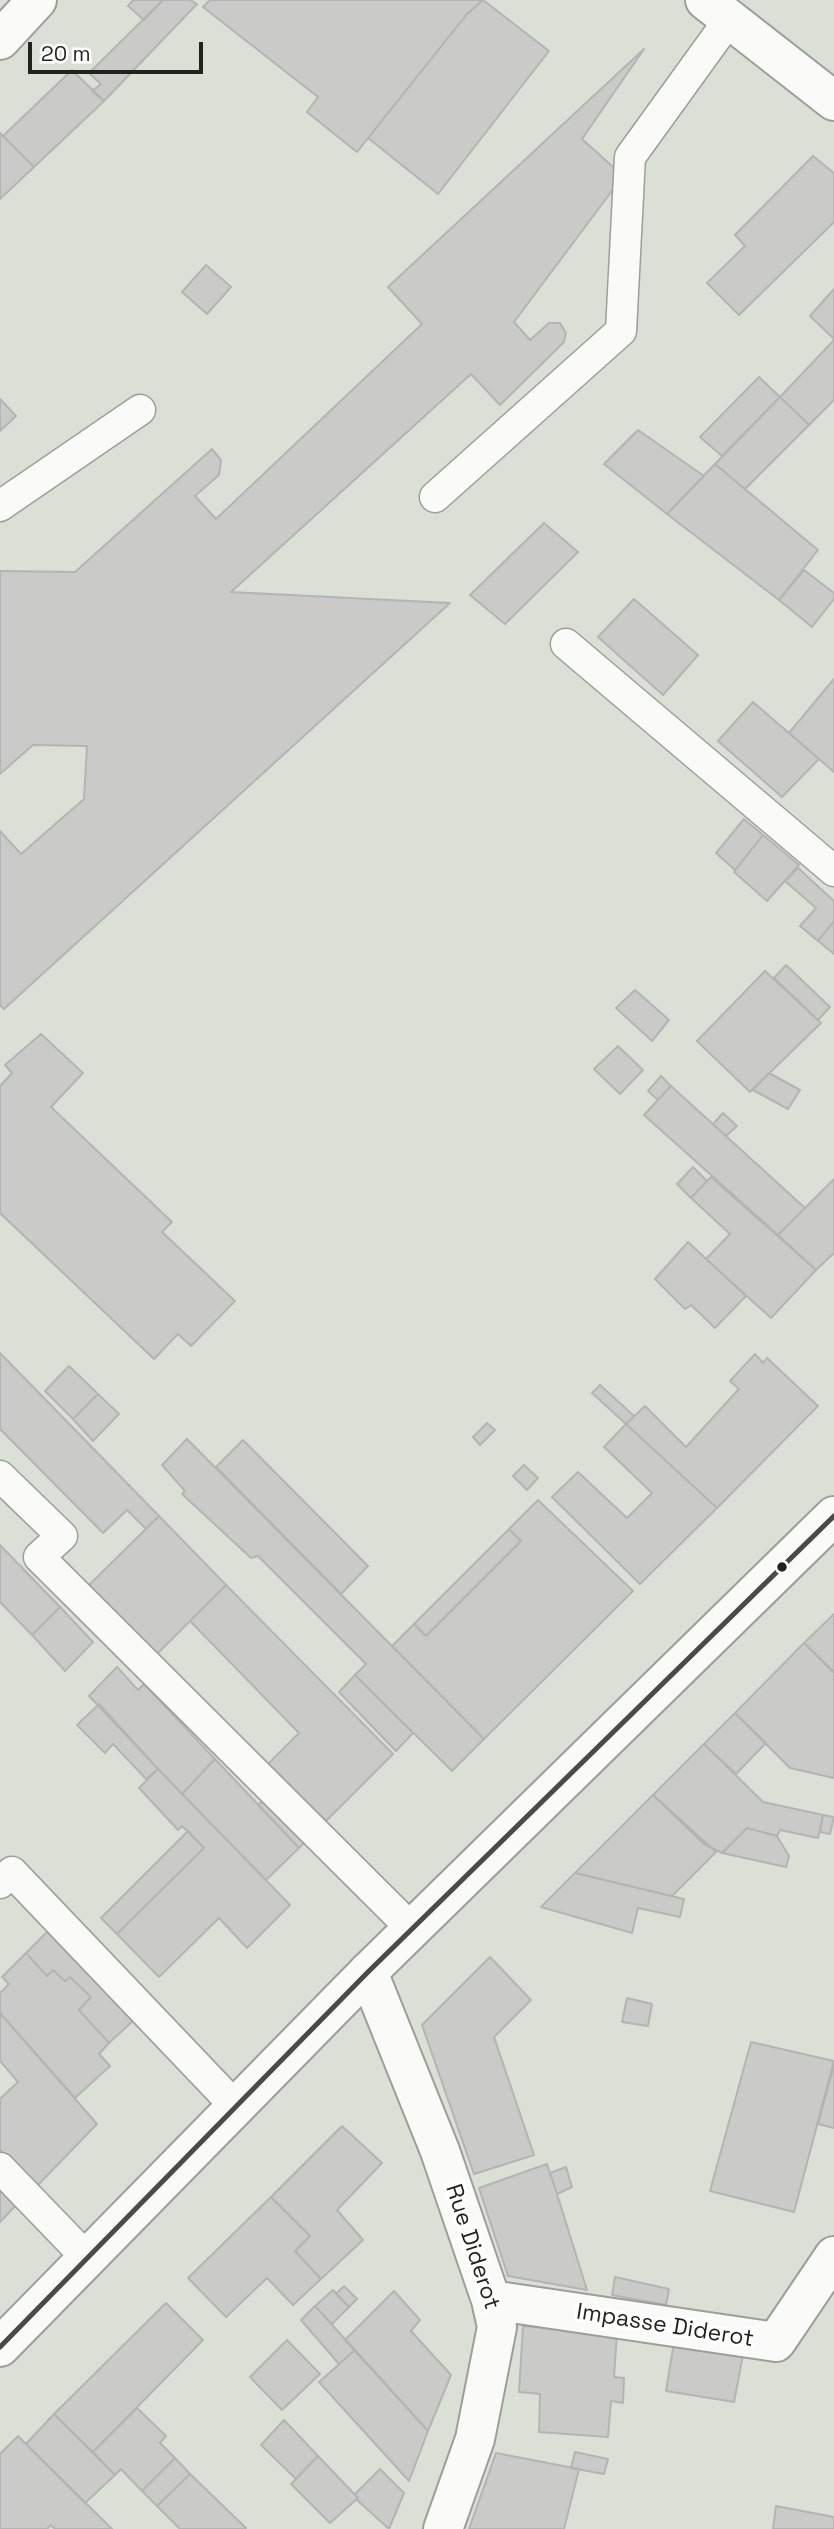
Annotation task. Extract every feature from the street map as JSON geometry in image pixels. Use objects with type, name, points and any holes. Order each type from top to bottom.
[{"type":"main road","points":[[0,40],[37,0]]},
{"type":"main road","points":[[717,10],[834,101]]},
{"type":"main road","points":[[0,2347],[368,1972],[834,1516]]},
{"type":"main road","name":"Rue Diderot","points":[[368,1972],[440,2151],[491,2300],[497,2327],[475,2439],[443,2529]]},
{"type":"main road","name":"Impasse Diderot","points":[[491,2300],[776,2342],[834,2256]]},
{"type":"lane","points":[[435,497],[621,331],[630,157],[717,10]]},
{"type":"lane","points":[[0,506],[140,410]]},
{"type":"lane","points":[[566,644],[834,871]]},
{"type":"lane","points":[[0,1476],[62,1536],[39,1558],[412,1929]]},
{"type":"lane","points":[[0,1883],[12,1872],[236,2107]]},
{"type":"lane","points":[[0,2168],[87,2258]]},
{"type":"building","points":[[133,0],[163,0],[144,20],[128,6]]},
{"type":"building","points":[[163,0],[190,0],[197,4],[104,101],[92,91],[101,84],[89,73]]},
{"type":"building","points":[[210,0],[483,0],[467,14],[357,152],[307,112],[318,97],[203,7]]},
{"type":"building","points":[[483,0],[549,51],[438,194],[368,138],[467,14]]},
{"type":"building","points":[[644,49],[582,139],[623,176],[514,322],[530,340],[549,323],[560,323],[566,333],[564,342],[500,405],[471,374],[231,592],[450,603],[4,1009],[0,1005],[0,831],[21,854],[84,799],[87,746],[33,745],[0,774],[0,571],[75,572],[212,449],[221,460],[219,475],[195,496],[216,519],[422,324],[388,287]]},
{"type":"building","points":[[72,70],[104,101],[34,167],[3,136]]},
{"type":"building","points":[[0,133],[34,167],[0,199]]},
{"type":"building","points":[[813,156],[834,173],[834,222],[739,315],[707,283],[745,246],[735,235]]},
{"type":"building","points":[[206,265],[231,287],[207,314],[182,292]]},
{"type":"building","points":[[834,289],[834,339],[810,316]]},
{"type":"building","points":[[834,340],[834,400],[809,425],[780,397]]},
{"type":"building","points":[[759,377],[780,397],[722,456],[700,437]]},
{"type":"building","points":[[780,397],[809,425],[745,489],[715,464]]},
{"type":"building","points":[[0,399],[16,416],[0,431]]},
{"type":"building","points":[[638,430],[704,476],[667,514],[604,464]]},
{"type":"building","points":[[715,464],[818,550],[779,600],[667,514]]},
{"type":"building","points":[[544,523],[578,552],[505,624],[470,595]]},
{"type":"building","points":[[804,570],[834,593],[834,599],[812,627],[779,600]]},
{"type":"building","points":[[634,599],[698,655],[663,695],[598,637]]},
{"type":"building","points":[[834,679],[834,772],[789,733]]},
{"type":"building","points":[[753,702],[819,759],[782,797],[718,741]]},
{"type":"building","points":[[744,819],[763,835],[735,870],[716,853]]},
{"type":"building","points":[[763,835],[799,865],[767,901],[734,872]]},
{"type":"building","points":[[798,868],[834,901],[834,921],[818,941],[800,926],[816,908],[785,881]]},
{"type":"building","points":[[834,921],[834,954],[818,941]]},
{"type":"building","points":[[786,965],[830,1007],[818,1020],[774,978]]},
{"type":"building","points":[[765,971],[821,1023],[750,1092],[697,1041]]},
{"type":"building","points":[[635,990],[669,1020],[652,1041],[616,1008]]},
{"type":"building","points":[[41,1034],[83,1073],[51,1107],[172,1222],[162,1232],[235,1301],[191,1346],[178,1334],[154,1359],[0,1213],[0,1086],[12,1073],[5,1065]]},
{"type":"building","points":[[618,1046],[643,1070],[620,1094],[594,1069]]},
{"type":"building","points":[[769,1073],[800,1090],[788,1109],[753,1090]]},
{"type":"building","points":[[661,1076],[671,1086],[658,1100],[648,1091]]},
{"type":"building","points":[[671,1086],[805,1208],[778,1235],[644,1115]]},
{"type":"building","points":[[723,1113],[737,1126],[726,1136],[713,1124]]},
{"type":"building","points":[[693,1167],[707,1181],[691,1198],[677,1184]]},
{"type":"building","points":[[711,1177],[816,1270],[771,1318],[706,1259],[730,1234],[691,1198]]},
{"type":"building","points":[[834,1179],[834,1253],[816,1270],[778,1235]]},
{"type":"building","points":[[688,1242],[746,1296],[715,1328],[691,1305],[685,1309],[655,1279]]},
{"type":"building","points":[[0,1353],[159,1516],[146,1529],[127,1510],[103,1533],[0,1429]]},
{"type":"building","points":[[755,1354],[763,1363],[767,1358],[818,1406],[717,1508],[626,1424],[645,1406],[686,1447],[739,1389],[730,1381]]},
{"type":"building","points":[[69,1366],[98,1394],[73,1419],[45,1391]]},
{"type":"building","points":[[600,1385],[634,1416],[626,1424],[592,1393]]},
{"type":"building","points":[[98,1394],[119,1414],[93,1441],[73,1419]]},
{"type":"building","points":[[487,1423],[495,1430],[480,1445],[473,1437]]},
{"type":"building","points":[[626,1424],[717,1508],[640,1584],[552,1497],[578,1472],[627,1518],[652,1493],[604,1447]]},
{"type":"building","points":[[187,1439],[484,1739],[452,1771],[355,1675],[366,1664],[258,1556],[251,1558],[182,1494],[185,1491],[162,1465]]},
{"type":"building","points":[[243,1440],[368,1566],[341,1594],[216,1467]]},
{"type":"building","points":[[524,1465],[538,1478],[527,1490],[513,1476]]},
{"type":"building","points":[[538,1500],[633,1591],[484,1739],[392,1646],[414,1624],[426,1636],[521,1541],[509,1529]]},
{"type":"building","points":[[159,1516],[226,1585],[151,1660],[83,1591]]},
{"type":"building","points":[[509,1529],[521,1541],[426,1636],[414,1624]]},
{"type":"building","points":[[0,1545],[60,1607],[32,1635],[0,1602]]},
{"type":"building","points":[[226,1585],[393,1754],[319,1828],[263,1769],[299,1733],[190,1621]]},
{"type":"building","points":[[60,1607],[93,1642],[65,1671],[32,1635]]},
{"type":"building","points":[[834,1614],[834,1672],[804,1643]]},
{"type":"building","points":[[804,1643],[834,1673],[834,1778],[790,1768],[735,1713]]},
{"type":"building","points":[[117,1667],[138,1690],[144,1684],[215,1759],[182,1794],[89,1696]]},
{"type":"building","points":[[355,1675],[413,1733],[396,1751],[339,1692]]},
{"type":"building","points":[[99,1704],[158,1769],[146,1779],[113,1744],[105,1753],[77,1725]]},
{"type":"building","points":[[735,1713],[766,1743],[736,1774],[704,1744]]},
{"type":"building","points":[[704,1744],[763,1802],[823,1815],[818,1838],[780,1830],[777,1836],[747,1828],[722,1853],[704,1844],[653,1795]]},
{"type":"building","points":[[215,1759],[299,1848],[266,1880],[182,1794]]},
{"type":"building","points":[[158,1769],[290,1905],[247,1948],[219,1918],[159,1977],[117,1934],[204,1848],[182,1826],[178,1830],[139,1788]]},
{"type":"building","points":[[276,1788],[317,1830],[299,1848],[258,1805]]},
{"type":"building","points":[[653,1795],[716,1852],[672,1896],[575,1873]]},
{"type":"building","points":[[823,1815],[834,1817],[830,1834],[820,1832]]},
{"type":"building","points":[[747,1828],[777,1836],[789,1856],[786,1867],[722,1853]]},
{"type":"building","points":[[188,1831],[204,1848],[117,1934],[101,1918]]},
{"type":"building","points":[[575,1873],[684,1899],[680,1917],[638,1908],[632,1933],[541,1907]]},
{"type":"building","points":[[48,1931],[135,2019],[109,2043],[79,2010],[91,1997],[70,1977],[65,1981],[53,1970],[47,1976],[26,1953]]},
{"type":"building","points":[[26,1953],[47,1976],[53,1970],[65,1981],[70,1977],[91,1997],[79,2010],[109,2043],[99,2054],[110,2066],[75,2098],[0,2013],[0,1993],[9,1984],[2,1977]]},
{"type":"building","points":[[490,1957],[531,2000],[494,2037],[534,2155],[474,2174],[422,2025]]},
{"type":"building","points":[[627,1998],[652,2004],[648,2026],[622,2022]]},
{"type":"building","points":[[0,2013],[97,2124],[38,2185],[0,2150],[0,2099],[18,2082],[0,2061]]},
{"type":"building","points":[[751,2042],[834,2061],[794,2212],[710,2191]]},
{"type":"building","points":[[834,2065],[834,2128],[818,2124]]},
{"type":"building","points":[[342,2126],[382,2163],[337,2210],[363,2240],[321,2279],[295,2251],[310,2236],[271,2197]]},
{"type":"building","points":[[547,2164],[587,2290],[508,2276],[479,2188]]},
{"type":"building","points":[[566,2167],[572,2187],[557,2194],[550,2173]]},
{"type":"building","points":[[0,2184],[20,2201],[0,2222]]},
{"type":"building","points":[[271,2197],[310,2236],[295,2251],[321,2279],[293,2305],[267,2278],[226,2317],[188,2278]]},
{"type":"building","points":[[615,2277],[669,2289],[666,2305],[612,2295]]},
{"type":"building","points":[[344,2286],[357,2299],[349,2307],[336,2294]]},
{"type":"building","points":[[333,2290],[349,2307],[332,2324],[315,2306]]},
{"type":"building","points":[[394,2291],[420,2320],[411,2331],[451,2375],[428,2431],[345,2340]]},
{"type":"building","points":[[166,2303],[203,2340],[93,2452],[54,2414]]},
{"type":"building","points":[[315,2306],[355,2350],[339,2364],[301,2320]]},
{"type":"building","points":[[523,2326],[617,2333],[614,2377],[624,2378],[623,2403],[611,2401],[608,2437],[539,2432],[540,2394],[519,2392]]},
{"type":"building","points":[[287,2340],[320,2374],[282,2410],[250,2377]]},
{"type":"building","points":[[674,2342],[743,2355],[734,2402],[666,2391]]},
{"type":"building","points":[[355,2350],[428,2431],[409,2481],[319,2382]]},
{"type":"building","points":[[137,2408],[166,2436],[160,2443],[175,2458],[142,2491],[121,2469],[115,2475],[93,2452]]},
{"type":"building","points":[[54,2414],[115,2475],[85,2503],[26,2444]]},
{"type":"building","points":[[284,2420],[318,2456],[296,2479],[261,2445]]},
{"type":"building","points":[[18,2436],[112,2529],[55,2529],[51,2525],[47,2529],[0,2529],[0,2454]]},
{"type":"building","points":[[575,2452],[608,2459],[604,2474],[571,2468]]},
{"type":"building","points":[[496,2453],[579,2469],[564,2529],[469,2529]]},
{"type":"building","points":[[318,2456],[358,2498],[330,2523],[291,2484]]},
{"type":"building","points":[[175,2458],[190,2474],[157,2506],[142,2491]]},
{"type":"building","points":[[380,2469],[404,2493],[389,2529],[357,2500],[355,2494]]},
{"type":"building","points":[[190,2474],[246,2528],[180,2529],[157,2506]]},
{"type":"building","points":[[776,2506],[834,2517],[834,2529],[773,2529]]},
{"type":"transit line","name":"20","points":[[0,2347],[368,1972],[834,1516]]}]
